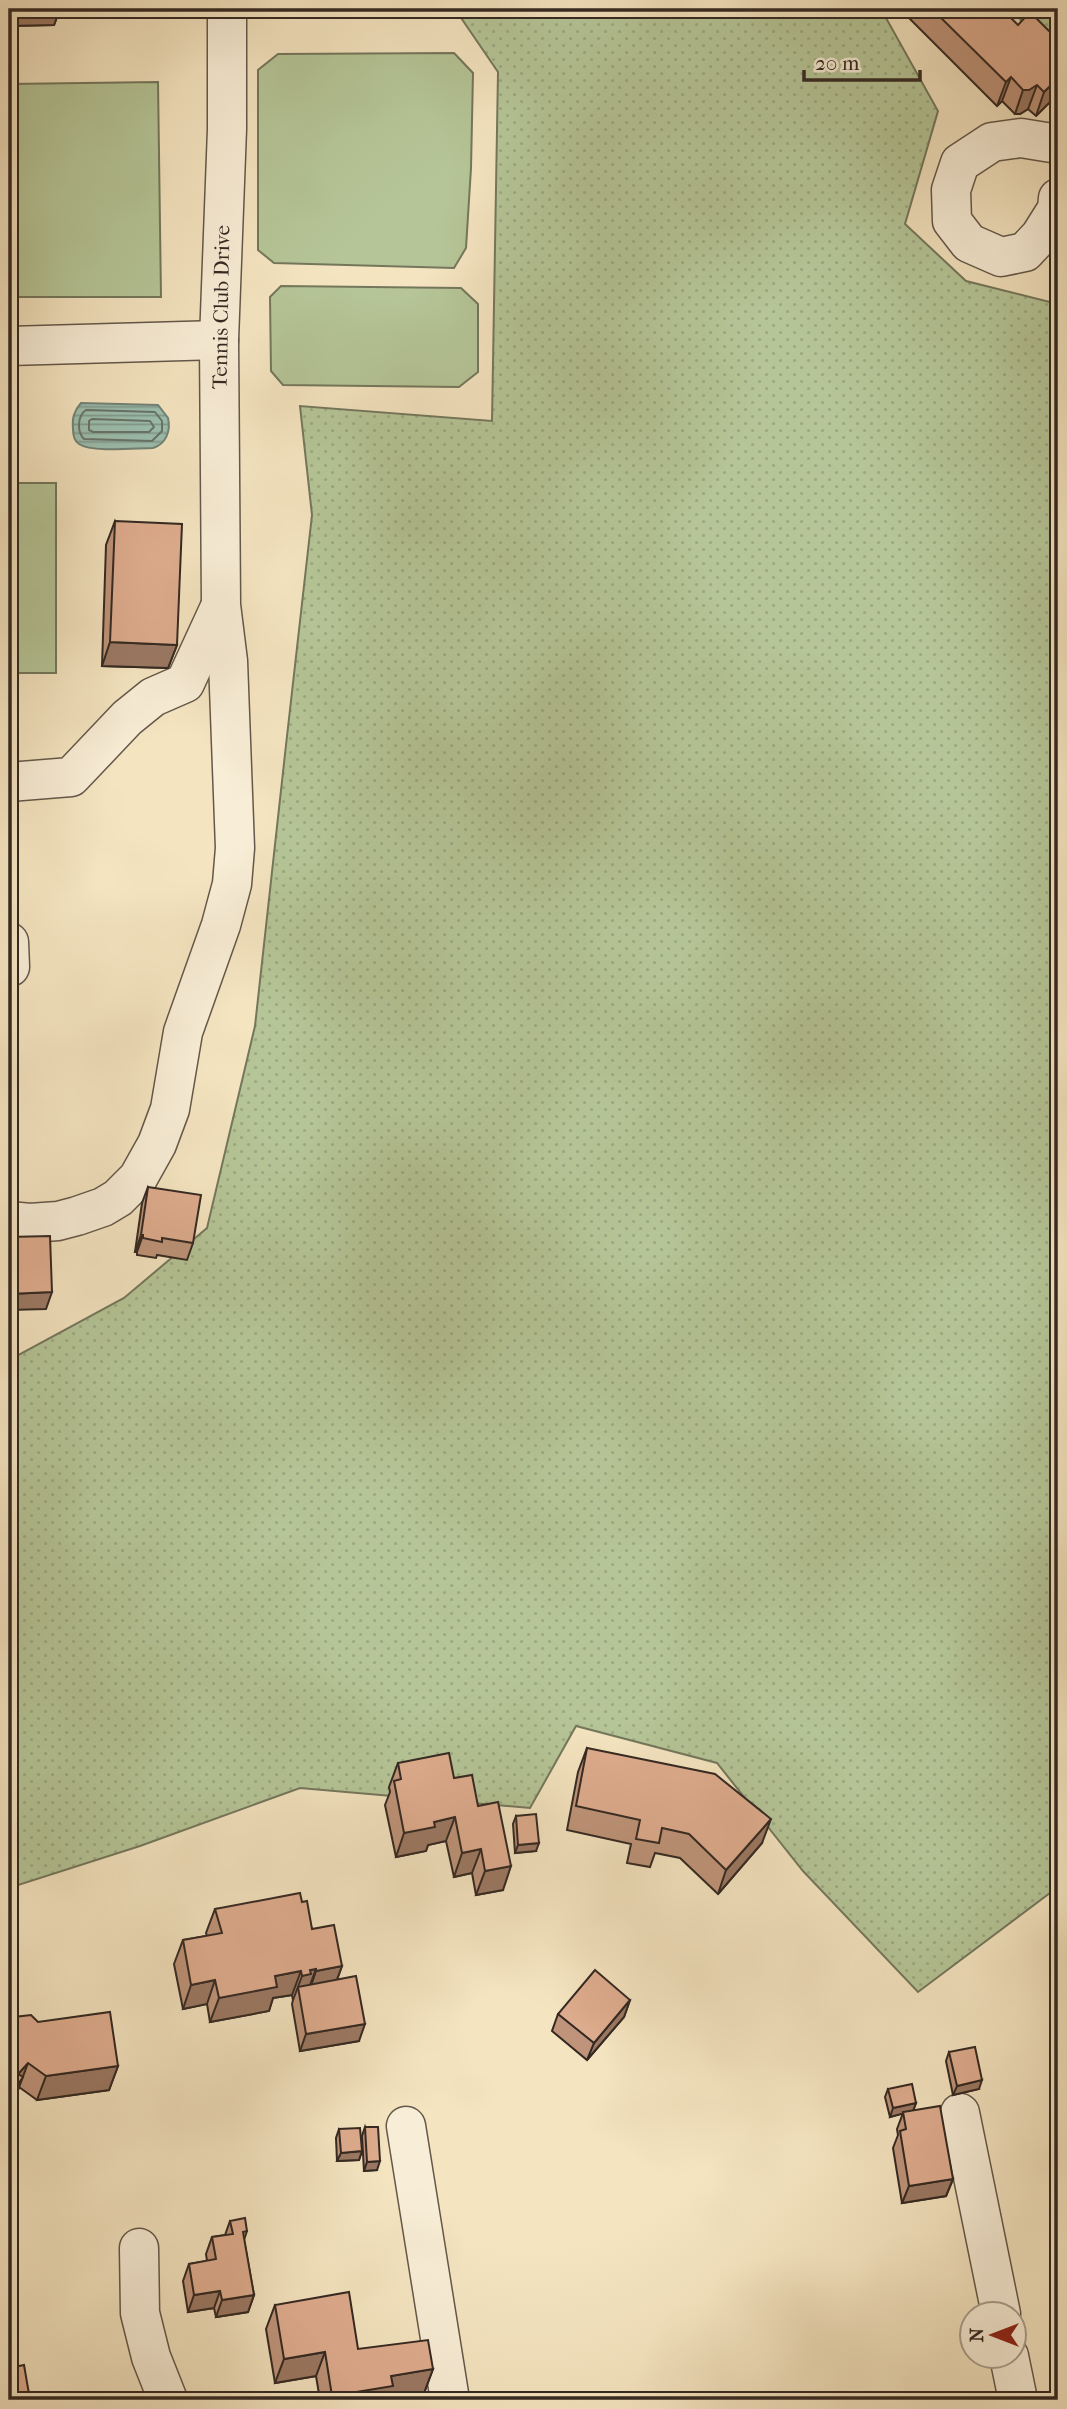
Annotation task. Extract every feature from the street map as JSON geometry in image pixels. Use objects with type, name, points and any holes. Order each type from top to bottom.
[{"type":"street","name":"Tennis Club Drive","points":[[9,1221],[58,1221],[103,1207],[118,1198],[138,1178],[157,1144],[170,1110],[183,1032],[221,925],[232,884],[235,848],[228,661],[221,605],[219,340],[227,9]]},
{"type":"street","points":[[1058,144],[1021,138],[992,142],[960,163],[951,190],[952,221],[969,243],[1001,257],[1025,252],[1040,236],[1057,209],[1058,198]]},
{"type":"street","points":[[9,346],[219,340]]},
{"type":"street","points":[[9,782],[71,777],[127,718],[153,698],[185,683],[221,605]]},
{"type":"street","points":[[9,942],[10,967]]},
{"type":"street","points":[[960,2113],[998,2300]]},
{"type":"street","points":[[406,2126],[450,2400]]},
{"type":"street","points":[[139,2248],[140,2313],[151,2357],[168,2400]]},
{"type":"street","points":[[1012,2370],[1018,2400]]},
{"type":"shaded area","points":[[455,9],[881,9],[938,111],[905,224],[966,281],[1058,304],[1058,1892],[1050,1893],[918,1992],[803,1871],[717,1763],[576,1726],[530,1808],[300,1788],[140,1846],[9,1888],[9,1360],[124,1298],[207,1228],[255,1026],[312,515],[300,406],[492,421],[498,72]]},
{"type":"shaded area","points":[[1013,9],[1058,9],[1058,65],[1055,70]]},
{"type":"shaded area","points":[[454,53],[473,73],[466,248],[454,268],[274,263],[258,250],[258,70],[278,54]]},
{"type":"shaded area","points":[[158,82],[161,297],[9,297],[9,84]]},
{"type":"shaded area","points":[[281,286],[461,288],[478,304],[478,372],[459,387],[283,385],[271,371],[270,297]]},
{"type":"shaded area","points":[[9,483],[56,483],[56,673],[9,673]]},
{"type":"water","points":[[81,403],[158,405],[168,418],[169,428],[161,443],[153,448],[85,447],[77,443],[73,433],[74,415]]},
{"type":"building","points":[[932,9],[1002,9],[1018,25],[1030,12],[1058,40],[1058,78],[1044,92],[1037,85],[1023,90],[1011,77],[1006,82]]},
{"type":"building","points":[[115,521],[182,524],[177,645],[110,642]]},
{"type":"building","points":[[148,1187],[201,1195],[193,1243],[143,1238],[141,1235]]},
{"type":"building","points":[[50,1236],[52,1292],[9,1294],[9,1237]]},
{"type":"building","points":[[587,1748],[715,1774],[771,1819],[726,1870],[689,1834],[662,1828],[659,1843],[636,1839],[640,1820],[576,1806]]},
{"type":"building","points":[[449,1753],[454,1778],[472,1775],[478,1806],[498,1802],[511,1866],[485,1871],[481,1849],[462,1853],[455,1817],[434,1822],[435,1827],[404,1833],[394,1781],[401,1779],[398,1763]]},
{"type":"building","points":[[536,1814],[539,1843],[518,1845],[516,1816]]},
{"type":"building","points":[[300,1893],[302,1902],[307,1901],[312,1929],[334,1925],[342,1966],[310,1970],[311,1974],[302,1976],[301,1971],[275,1976],[277,1987],[219,1998],[215,1980],[191,1985],[183,1940],[222,1933],[215,1909]]},
{"type":"building","points":[[595,1970],[630,2000],[594,2043],[558,2014]]},
{"type":"building","points":[[356,1976],[365,2024],[306,2034],[298,1987]]},
{"type":"building","points":[[110,2012],[118,2066],[46,2076],[28,2063],[18,2074],[23,2077],[11,2094],[9,2092],[9,2024],[14,2017],[31,2015],[38,2022]]},
{"type":"building","points":[[975,2047],[982,2080],[957,2086],[949,2052]]},
{"type":"building","points":[[912,2084],[916,2103],[893,2108],[888,2089]]},
{"type":"building","points":[[940,2106],[953,2179],[909,2186],[900,2131],[906,2129],[903,2112]]},
{"type":"building","points":[[365,2127],[378,2127],[380,2161],[367,2162]]},
{"type":"building","points":[[360,2128],[362,2151],[341,2153],[339,2129]]},
{"type":"building","points":[[245,2218],[247,2231],[243,2232],[254,2295],[222,2300],[220,2291],[194,2295],[189,2264],[216,2259],[212,2237],[233,2234],[230,2221]]},
{"type":"building","points":[[349,2292],[358,2349],[428,2340],[433,2369],[391,2376],[393,2386],[332,2396],[325,2352],[284,2359],[275,2305]]},
{"type":"building","points":[[24,2365],[29,2394],[9,2397],[9,2368]]}]
